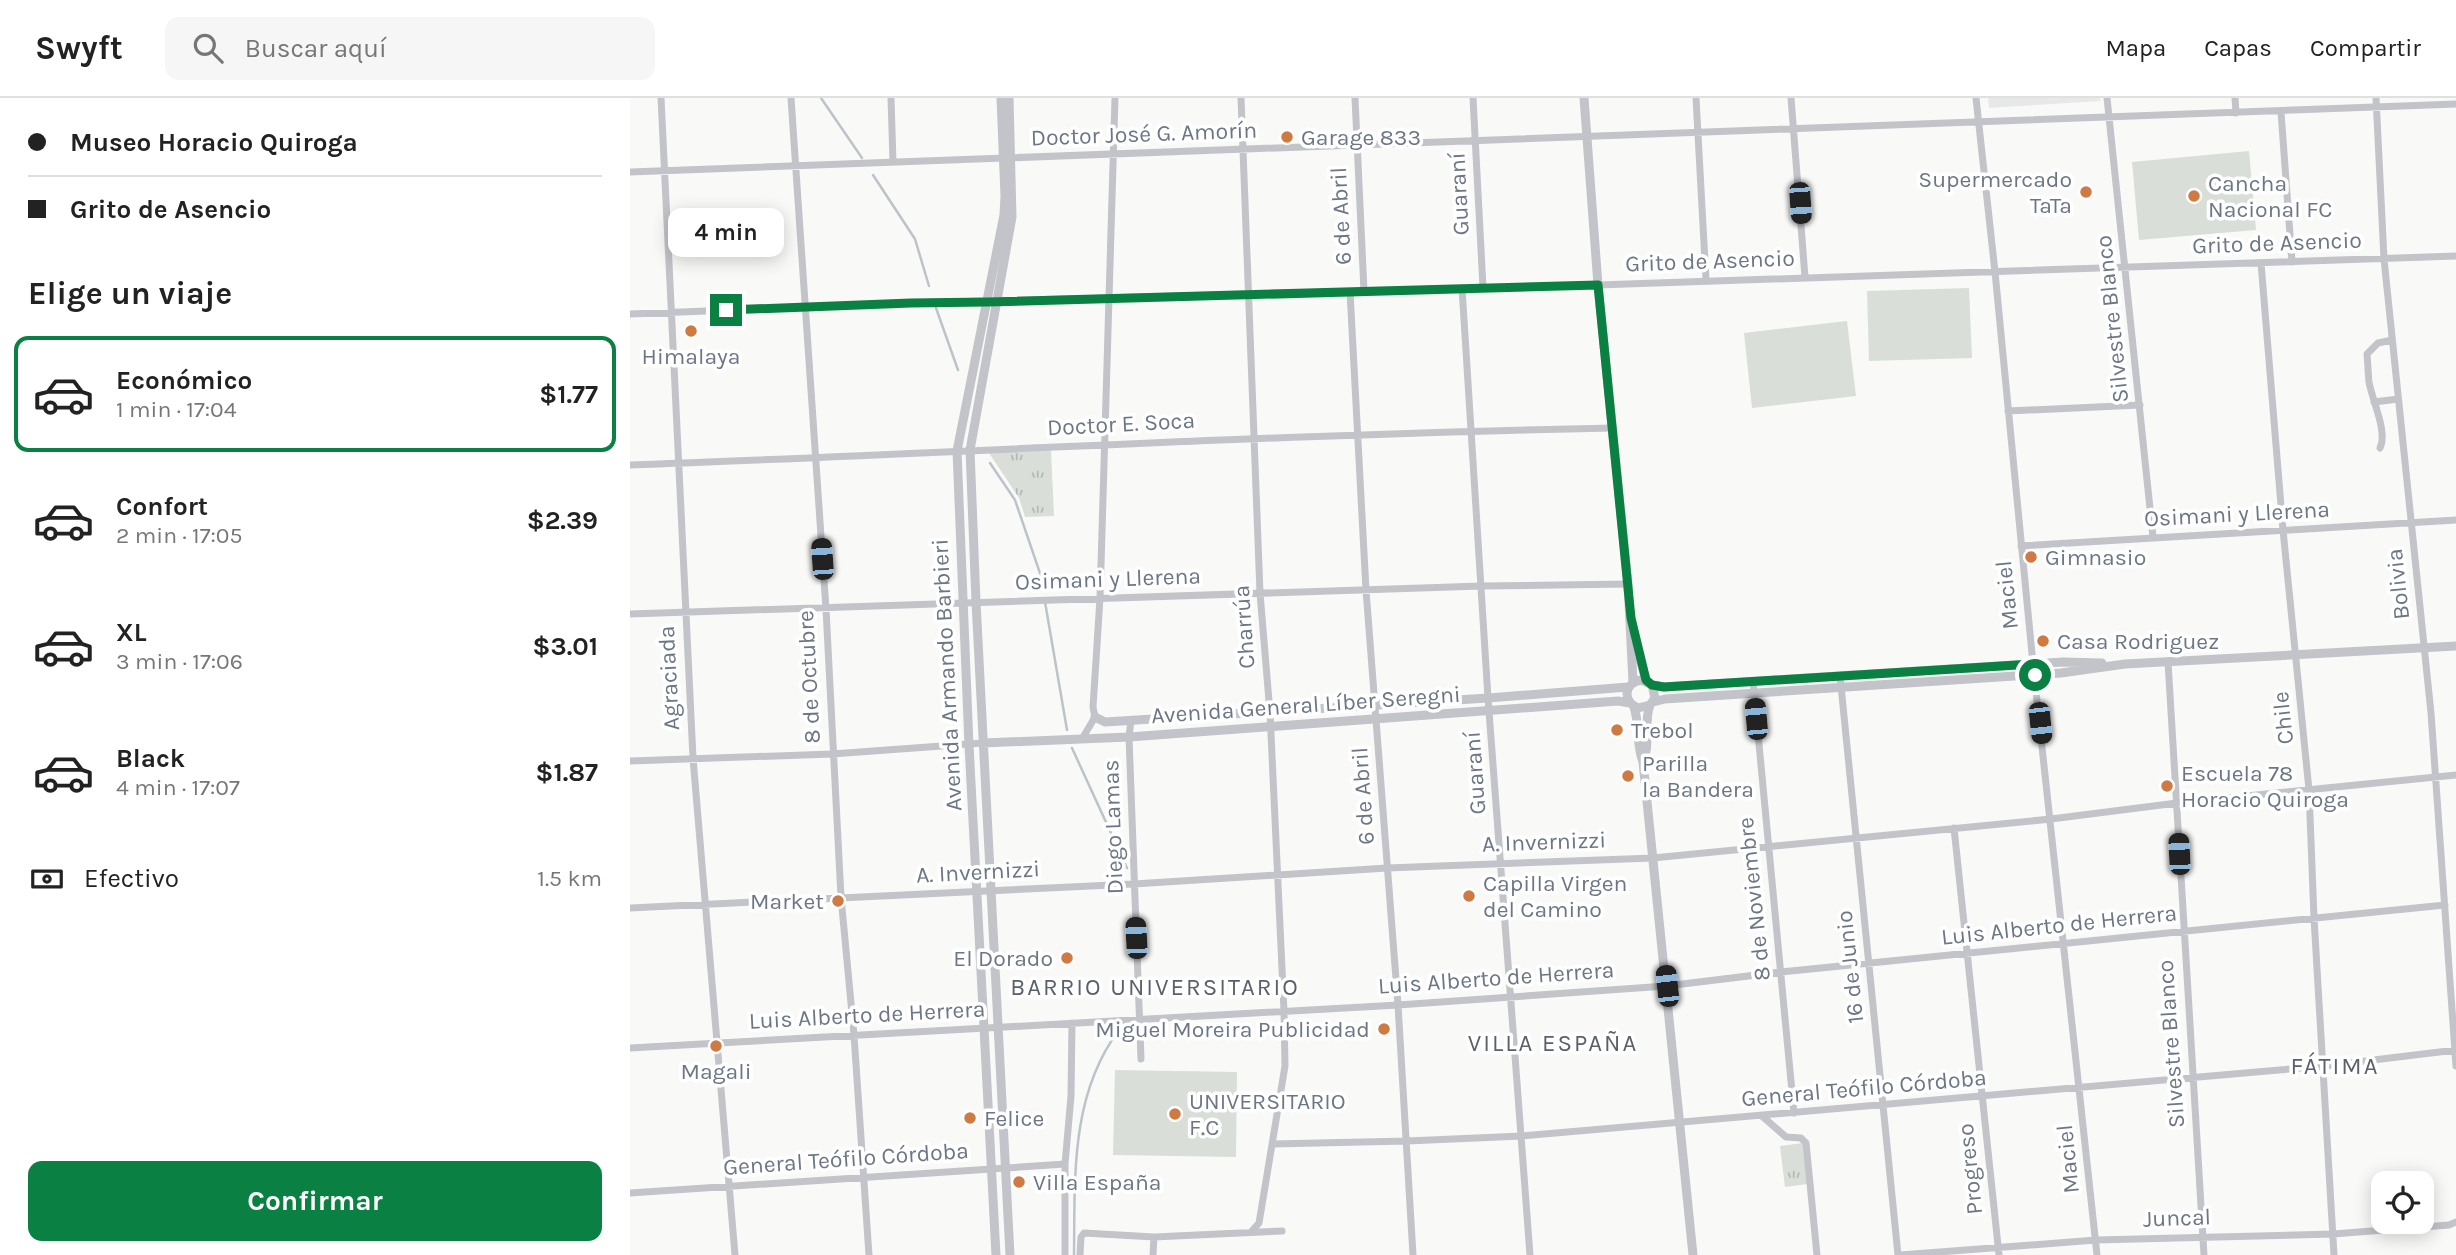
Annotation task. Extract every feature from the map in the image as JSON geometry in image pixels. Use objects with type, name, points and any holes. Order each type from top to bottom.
[{"type":"street","name":"Agraciada","points":[[662,98],[693,758],[735,1255]]},
{"type":"street","name":"8 de Octubre","points":[[791,98],[826,609],[841,897],[854,1035],[869,1255]]},
{"type":"street","points":[[891,98],[893,162]]},
{"type":"street","name":"Avenida Armando Barbieri","points":[[996,1255],[969,745],[957,451],[1012,217],[1001,98]]},
{"type":"street","name":"Avenida Armando Barbieri","points":[[1007,158],[1009,98]]},
{"type":"street","points":[[1095,717],[1093,707],[1100,598],[1115,98]]},
{"type":"street","name":"Charrúa","points":[[1241,98],[1260,593],[1278,875],[1285,1066],[1259,1223],[1251,1232]]},
{"type":"street","name":"6 de Abril","points":[[1355,98],[1364,291]]},
{"type":"street","name":"Guaraní","points":[[1473,98],[1483,287]]},
{"type":"street","points":[[1584,98],[1598,285],[1629,584],[1630,684],[1626,695],[1638,718],[1693,1255]]},
{"type":"street","points":[[1696,98],[1706,280]]},
{"type":"street","points":[[1791,98],[1805,277]]},
{"type":"street","name":"Maciel","points":[[1976,98],[1996,272],[2033,664],[2097,1255]]},
{"type":"street","name":"Silvestre Blanco","points":[[2107,98],[2153,537]]},
{"type":"street","points":[[2235,98],[2236,113]]},
{"type":"street","name":"Bolivia","points":[[2376,98],[2384,259],[2437,777],[2456,1066]]},
{"type":"street","name":"Doctor José G. Amorín","points":[[630,172],[2456,104]]},
{"type":"street","points":[[2281,112],[2292,262]]},
{"type":"street","name":"Grito de Asencio","points":[[630,314],[806,306],[1598,285],[2456,256]]},
{"type":"street","name":"Chile","points":[[2261,262],[2283,530],[2309,790],[2334,1255]]},
{"type":"street","name":"Guaraní","points":[[1462,288],[1488,698],[1530,1255]]},
{"type":"street","name":"6 de Abril","points":[[1350,292],[1366,590],[1398,1005],[1413,1255]]},
{"type":"street","name":"Avenida Armando Barbieri","points":[[993,302],[971,450],[975,602],[1010,1255]]},
{"type":"street","points":[[2380,448],[2383,442],[2370,384],[2367,354],[2378,343],[2392,340]]},
{"type":"street","points":[[2374,402],[2398,399]]},
{"type":"street","points":[[2008,411],[2140,405]]},
{"type":"street","name":"Doctor E. Soca","points":[[630,466],[1357,434],[1613,428]]},
{"type":"street","name":"Osimani y Llerena","points":[[2021,546],[2456,520]]},
{"type":"street","name":"Osimani y Llerena","points":[[630,614],[1481,586],[1629,584]]},
{"type":"street","points":[[1631,618],[1649,683],[1655,693],[1645,718],[1647,754],[1643,762]]},
{"type":"street","points":[[1632,705],[1643,708],[1665,699],[2035,675],[2125,664],[2456,646]]},
{"type":"street","points":[[1630,684],[1649,683],[1664,687],[2063,662],[2125,664]]},
{"type":"street","name":"Silvestre Blanco","points":[[2168,662],[2204,1255]]},
{"type":"street","name":"16 de Junio","points":[[1840,676],[1899,1255]]},
{"type":"street","name":"8 de Noviembre","points":[[1753,681],[1794,1113]]},
{"type":"street","name":"Avenida General Líber Seregni","points":[[1095,717],[1105,722],[1269,713],[1488,698],[1630,684]]},
{"type":"street","name":"Avenida General Líber Seregni","points":[[984,743],[1129,737],[1618,701],[1632,705]]},
{"type":"street","name":"Diego Lamas","points":[[1082,739],[1095,717]]},
{"type":"street","name":"Diego Lamas","points":[[1131,720],[1129,737],[1141,1059]]},
{"type":"street","points":[[630,761],[832,754],[984,743]]},
{"type":"street","name":"A. Invernizzi","points":[[630,908],[1134,884],[1387,868],[1653,858],[2051,819],[2177,803],[2456,775]]},
{"type":"street","name":"Progreso","points":[[1954,828],[1998,1251]]},
{"type":"street","name":"Luis Alberto de Herrera","points":[[630,1048],[1398,1005],[1667,986],[1781,972],[2445,905]]},
{"type":"street","points":[[2446,924],[2456,922]]},
{"type":"street","points":[[1065,1254],[1065,1164],[1072,1096],[1072,1023]]},
{"type":"street","name":"General Teófilo Córdoba","points":[[1273,1144],[1522,1136],[2324,1066],[2456,1050]]},
{"type":"street","points":[[1762,1116],[1786,1137],[1801,1139],[1806,1143],[1817,1255]]},
{"type":"street","name":"General Teófilo Córdoba","points":[[630,1193],[1065,1164]]},
{"type":"street","name":"Juncal","points":[[1899,1255],[1998,1251],[2096,1240],[2333,1234],[2449,1225],[2456,1222]]},
{"type":"street","points":[[1080,1255],[1081,1237],[1084,1233],[1154,1237],[1282,1231]]},
{"type":"street","points":[[1153,1255],[1154,1237]]},
{"type":"shaded area","points":[[1988,98],[2100,98],[2101,101],[1989,108]]},
{"type":"green space","name":"Cancha Nacional FC","points":[[2249,151],[2256,230],[2139,240],[2132,162]]},
{"type":"green space","points":[[1969,288],[1972,358],[1869,361],[1867,291]]},
{"type":"green space","points":[[1847,321],[1856,396],[1752,408],[1744,333]]},
{"type":"green space","points":[[1051,450],[1054,516],[1025,517],[1019,498],[989,453]]},
{"type":"green space","name":"UNIVERSITARIO F.C","points":[[1115,1070],[1237,1072],[1236,1157],[1113,1155]]},
{"type":"green space","points":[[1803,1143],[1808,1184],[1785,1187],[1780,1146]]},
{"type":"waterway","points":[[821,98],[862,158]]},
{"type":"waterway","points":[[873,175],[915,239],[929,286]]},
{"type":"waterway","points":[[936,308],[958,370]]},
{"type":"waterway","points":[[990,463],[1015,500],[1043,582]]},
{"type":"waterway","points":[[1045,602],[1067,730]]},
{"type":"waterway","points":[[1072,748],[1127,868]]},
{"type":"waterway","points":[[1074,1255],[1076,1167],[1083,1109],[1103,1055],[1119,1030]]},
{"type":"place","name":"Garage 833","points":[[1287,137]]},
{"type":"place","name":"Supermercado TaTa","points":[[2086,192]]},
{"type":"place","name":"Cancha Nacional FC","points":[[2194,196]]},
{"type":"place","name":"Himalaya","points":[[691,331]]},
{"type":"place","name":"Gimnasio","points":[[2031,557]]},
{"type":"place","name":"Casa Rodriguez","points":[[2043,641]]},
{"type":"place","name":"Trebol","points":[[1617,730]]},
{"type":"place","name":"Parilla la Bandera","points":[[1628,776]]},
{"type":"place","name":"Escuela 78 Horacio Quiroga","points":[[2167,786]]},
{"type":"place","name":"Capilla Virgen del Camino","points":[[1469,896]]},
{"type":"place","name":"Market","points":[[838,901]]},
{"type":"place","name":"El Dorado","points":[[1067,958]]},
{"type":"place","name":"Miguel Moreira Publicidad","points":[[1384,1029]]},
{"type":"place","name":"Magali","points":[[716,1046]]},
{"type":"place","name":"UNIVERSITARIO F.C","points":[[1175,1114]]},
{"type":"place","name":"Felice","points":[[970,1118]]},
{"type":"place","name":"Villa España","points":[[1019,1182]]},
{"type":"district","name":"BARRIO UNIVERSITARIO","points":[[1155,987]]},
{"type":"district","name":"VILLA ESPAÑA","points":[[1553,1043]]},
{"type":"district","name":"FÁTIMA","points":[[2335,1066]]},
{"type":"route","points":[[726,310],[1598,285],[1631,618],[1646,680],[1652,685],[1664,687],[2033,664],[2035,675]]}]
